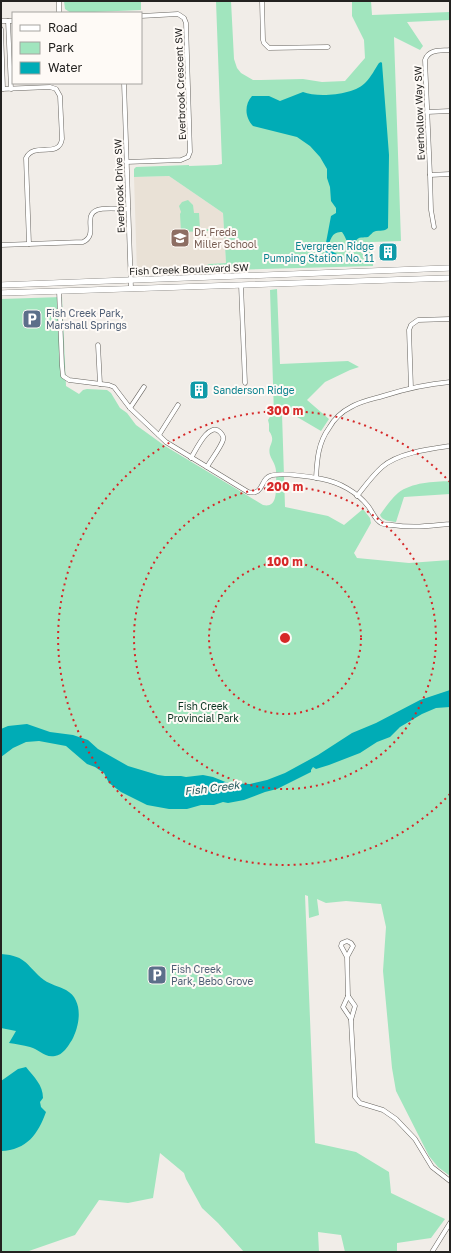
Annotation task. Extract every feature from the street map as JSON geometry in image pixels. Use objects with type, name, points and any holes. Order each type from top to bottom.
[{"type":"main road","name":"Fish Creek Boulevard SW","points":[[1,285],[450,268]]},
{"type":"main road","name":"Fish Creek Boulevard SW","points":[[1,293],[450,278]]},
{"type":"street","points":[[59,1],[59,12]]},
{"type":"street","points":[[262,1],[263,40],[269,48],[328,48]]},
{"type":"street","name":"Everbrook Crescent SW","points":[[126,162],[181,160],[188,157],[190,152],[186,24],[184,18],[178,14],[142,16]]},
{"type":"street","points":[[1,21],[11,21],[10,89]]},
{"type":"street","points":[[1,29],[2,89],[53,88],[57,90],[60,96],[61,144],[57,148],[53,149],[32,151],[26,158],[29,244]]},
{"type":"street","name":"Everhollow Way SW","points":[[434,227],[431,210],[426,57],[433,51],[450,50]]},
{"type":"street","name":"Everbrook Drive SW","points":[[124,84],[131,288]]},
{"type":"street","points":[[428,112],[450,111]]},
{"type":"street","points":[[430,175],[450,174]]},
{"type":"street","points":[[1,245],[83,242],[90,235],[91,216],[96,210],[128,209]]},
{"type":"street","points":[[343,273],[343,281]]},
{"type":"street","points":[[241,285],[245,383]]},
{"type":"street","points":[[59,291],[62,366],[64,376],[69,380],[112,385],[130,408],[166,442],[191,458],[251,493],[255,493],[259,490],[270,476],[281,474],[316,478],[335,483],[357,496],[367,505],[378,521],[383,524],[414,527],[450,524]]},
{"type":"street","points":[[412,388],[409,330],[411,324],[418,320],[450,319]]},
{"type":"street","points":[[98,345],[100,384]]},
{"type":"street","points":[[316,478],[318,456],[321,444],[329,427],[346,410],[364,401],[412,388],[450,382]]},
{"type":"street","points":[[130,408],[144,388]]},
{"type":"street","points":[[159,435],[178,405]]},
{"type":"street","points":[[191,458],[206,433],[214,429],[220,431],[223,436],[222,442],[207,467]]},
{"type":"street","points":[[357,496],[367,482],[383,466],[402,456],[450,446]]},
{"type":"street","points":[[347,957],[348,996],[343,1007],[351,1020]]},
{"type":"street","points":[[348,996],[355,1006],[351,1020],[354,1094],[356,1099],[360,1103],[383,1110],[396,1119],[415,1139],[432,1167],[450,1181]]},
{"type":"street","points":[[432,1252],[450,1223]]},
{"type":"shaded area","name":"Dr. Freda Miller School","points":[[169,176],[223,213],[226,263],[209,264],[196,271],[137,273],[134,177]]},
{"type":"green space","points":[[64,1],[141,1],[141,10],[70,12],[65,9]]},
{"type":"green space","points":[[216,1],[231,1],[234,59],[237,68],[241,73],[253,80],[303,79],[322,82],[345,81],[365,58],[364,40],[352,16],[352,1],[371,1],[372,15],[450,12],[450,20],[407,22],[423,46],[420,50],[394,37],[401,241],[372,242],[373,266],[196,271],[209,264],[226,263],[223,213],[169,176],[134,177],[134,169],[136,167],[222,164]]},
{"type":"green space","points":[[188,200],[193,205],[194,213],[199,213],[200,229],[209,229],[209,231],[181,232],[181,212],[179,206],[182,202]]},
{"type":"green space","name":"Fish Creek Provincial Park","points":[[277,289],[280,364],[348,361],[359,367],[325,382],[307,400],[329,419],[321,431],[292,414],[282,414],[285,507],[328,516],[344,525],[363,509],[370,518],[371,523],[354,553],[357,558],[409,563],[450,560],[450,1176],[438,1167],[429,1156],[396,1091],[392,1068],[383,971],[386,927],[381,904],[346,901],[326,903],[317,899],[319,915],[309,918],[308,896],[305,895],[315,1143],[356,1152],[389,1172],[391,1193],[445,1219],[431,1238],[397,1243],[397,1252],[345,1252],[341,1235],[318,1232],[319,1252],[244,1252],[218,1223],[202,1208],[184,1173],[160,1153],[153,1198],[128,1203],[99,1200],[75,1235],[26,1252],[1,1252],[1,299],[62,297],[66,386],[79,394],[83,390],[87,389],[107,390],[111,393],[120,408],[127,413],[136,425],[165,446],[263,505],[271,505],[275,497],[276,468],[269,451],[272,438],[269,431],[268,420],[271,415],[274,415],[270,290]]},
{"type":"green space","points":[[450,481],[450,494],[404,497],[396,522],[384,520],[381,517],[380,515],[388,504],[404,489],[423,483]]},
{"type":"water","points":[[381,62],[389,155],[388,228],[375,231],[368,237],[358,238],[355,242],[355,250],[353,251],[349,247],[342,232],[336,233],[331,239],[328,248],[337,254],[334,258],[328,259],[325,248],[331,216],[336,213],[336,208],[331,201],[327,169],[320,157],[310,146],[297,137],[253,126],[248,119],[246,111],[248,103],[252,96],[269,96],[280,101],[303,92],[327,95],[354,90],[366,82]]},
{"type":"water","name":"Fish Creek","points":[[450,690],[450,707],[436,708],[422,714],[400,727],[390,737],[377,742],[360,753],[316,769],[313,767],[311,772],[277,789],[244,800],[228,803],[223,802],[214,805],[201,805],[187,809],[169,809],[147,805],[121,792],[109,783],[104,773],[87,764],[66,746],[39,741],[26,742],[13,748],[1,757],[1,729],[8,726],[27,724],[50,732],[73,735],[88,740],[98,749],[128,766],[158,775],[186,777],[203,775],[228,783],[250,784],[267,780],[285,773],[318,755],[352,733],[376,723],[420,700]]},
{"type":"water","points":[[1,954],[22,959],[44,980],[66,990],[72,994],[76,1000],[79,1013],[75,1034],[65,1050],[60,1054],[48,1056],[33,1048],[9,1043],[16,1031],[1,1028]]},
{"type":"water","points":[[26,1067],[40,1085],[43,1093],[43,1098],[40,1102],[41,1107],[46,1112],[35,1134],[25,1144],[18,1148],[1,1151],[1,1081],[18,1069]]},
{"type":"place","name":"Dr. Freda Miller School","points":[[180,238]]},
{"type":"place","name":"Evergreen Ridge Pumping Station No. 11","points":[[388,252]]},
{"type":"place","name":"Fish Creek Park, Marshall Springs","points":[[32,319]]},
{"type":"place","name":"Sanderson Ridge","points":[[199,390]]},
{"type":"place","name":"Fish Creek Park, Bebo Grove","points":[[157,975]]}]
